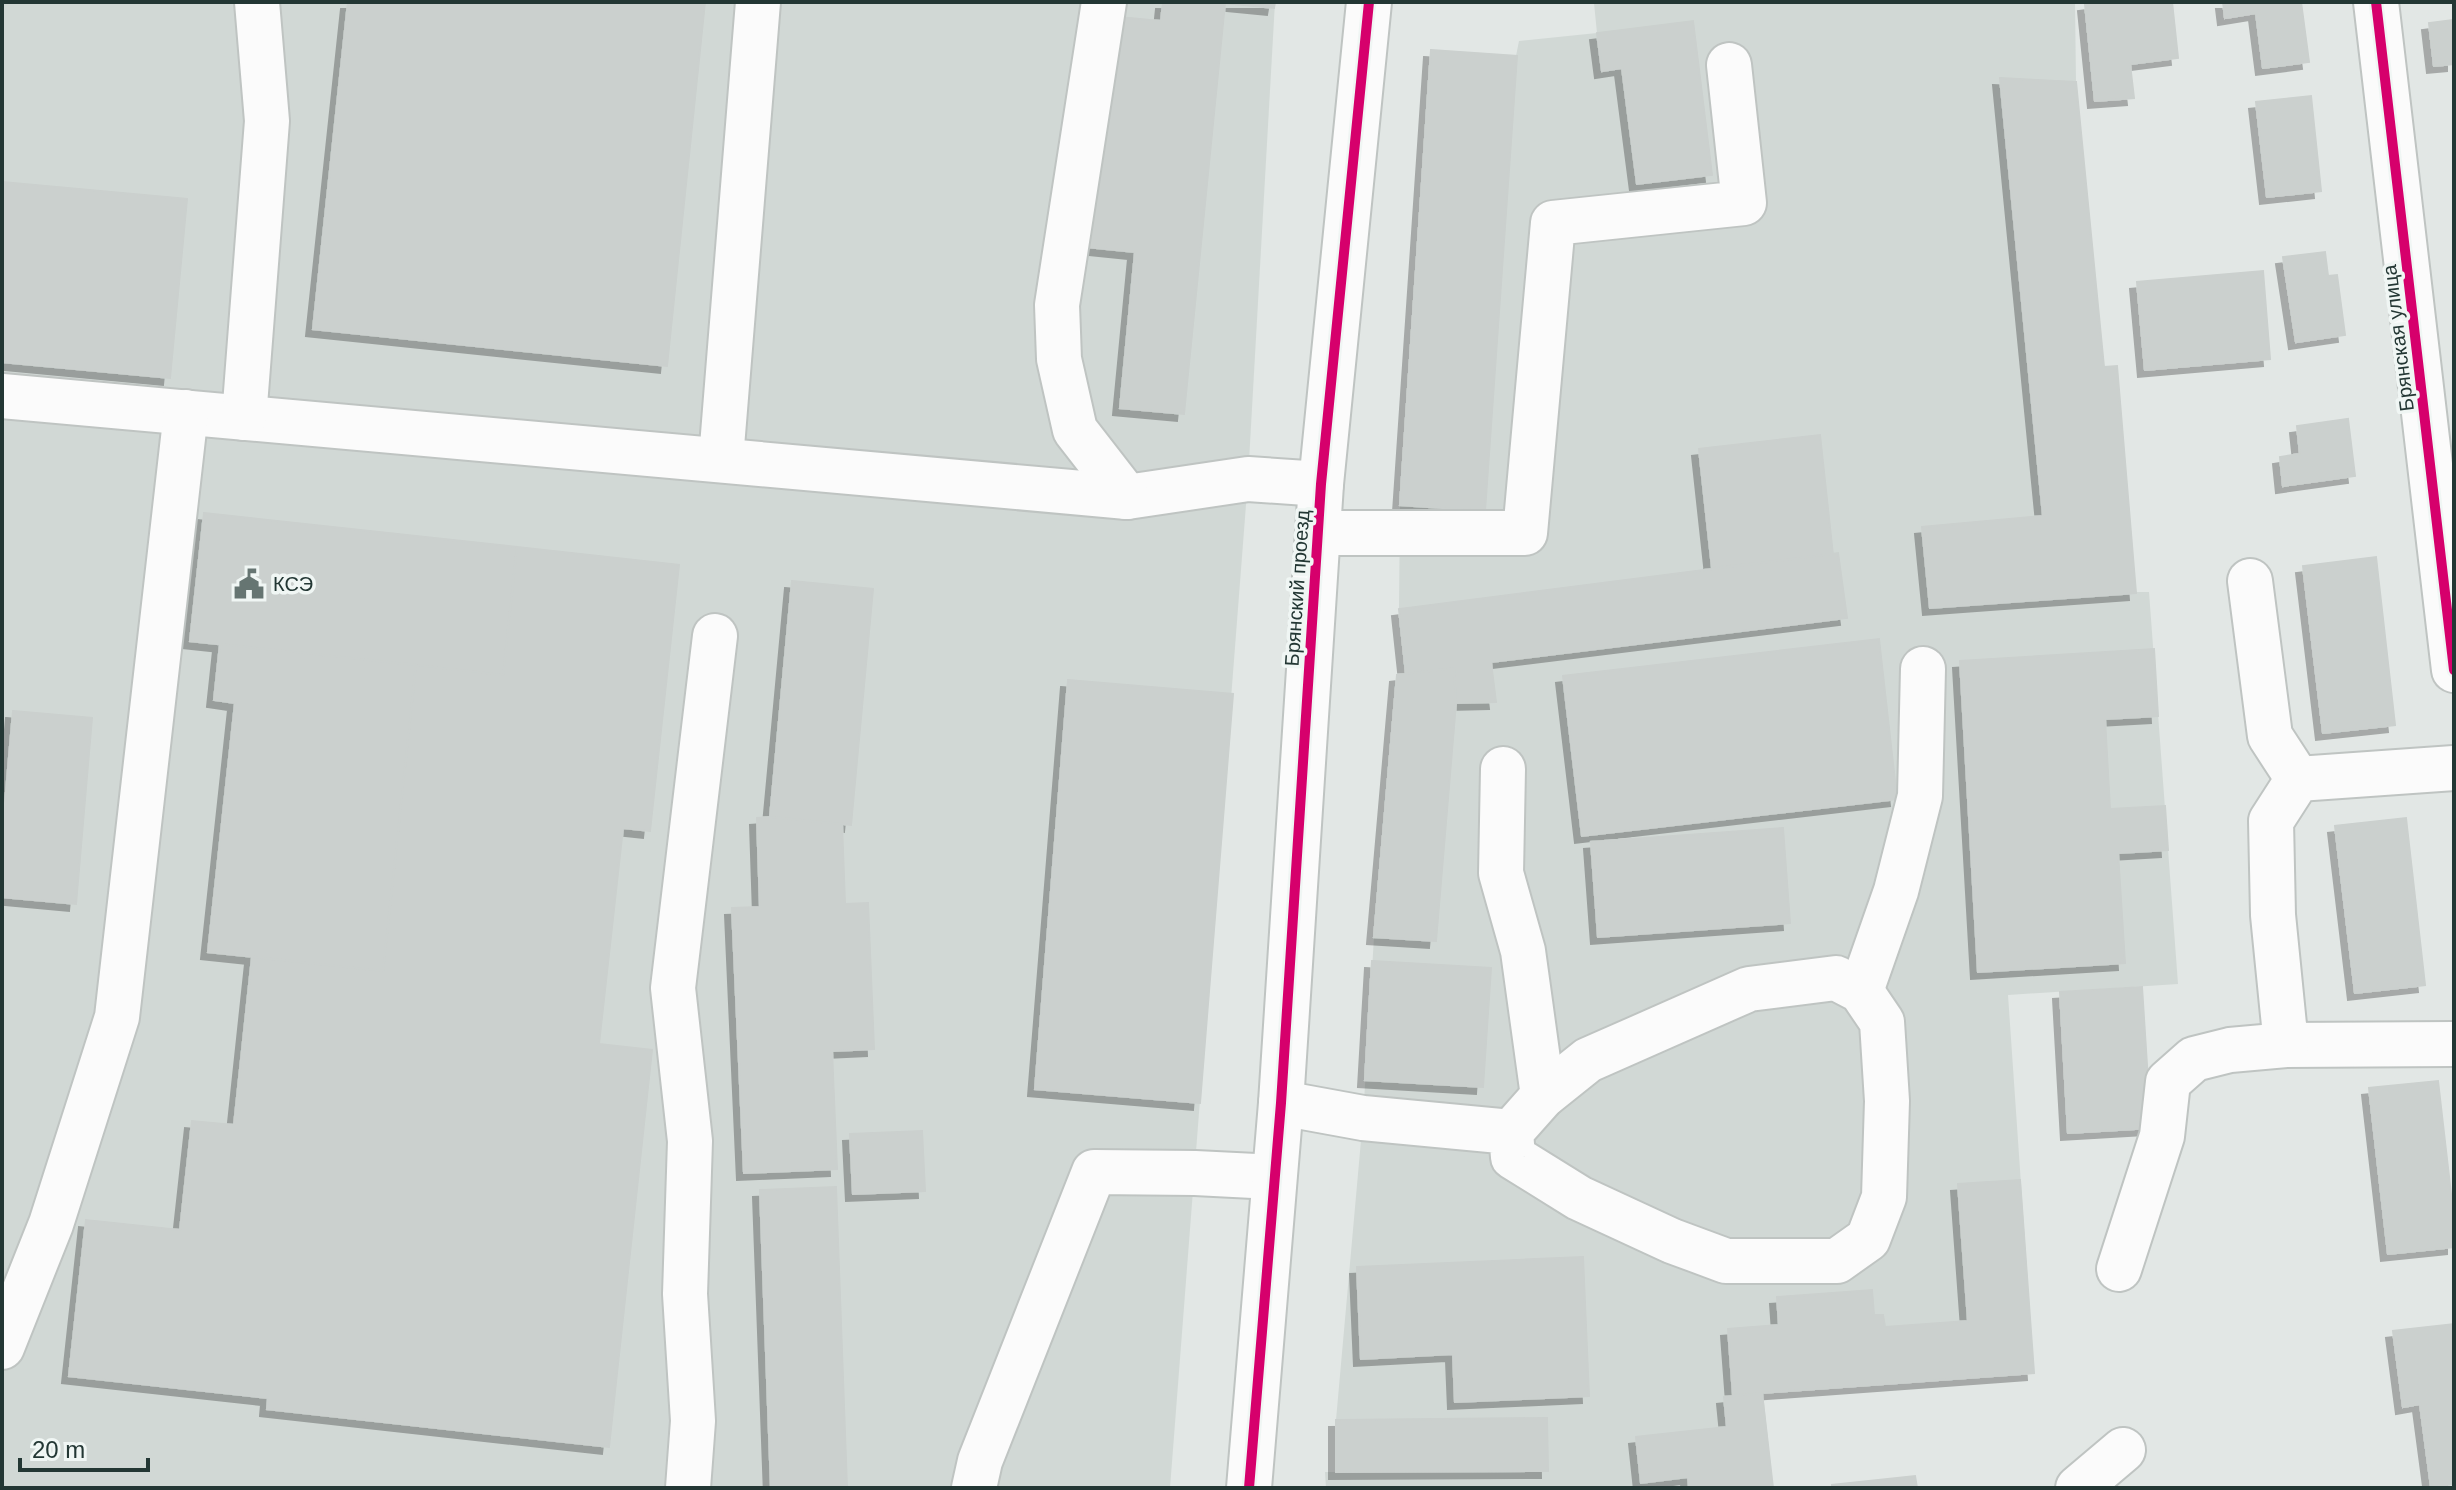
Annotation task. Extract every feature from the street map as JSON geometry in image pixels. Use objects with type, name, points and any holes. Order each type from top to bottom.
[{"type":"street","points":[[244,418],[267,121],[257,2]]},
{"type":"street","points":[[721,459],[758,2]]},
{"type":"street","points":[[1104,2],[1057,305],[1059,359],[1075,430],[1127,497]]},
{"type":"street","name":"Брянский проезд","points":[[1249,1488],[1281,1103],[1321,484],[1369,2]]},
{"type":"street","name":"Брянская улица","points":[[2376,2],[2454,670]]},
{"type":"street","points":[[1319,533],[1525,533],[1553,223],[1744,203],[1729,65]]},
{"type":"street","points":[[2,396],[1127,497],[1248,479],[1321,484]]},
{"type":"street","points":[[2,1347],[51,1224],[117,1017],[186,412]]},
{"type":"street","points":[[2250,581],[2270,736],[2298,779]]},
{"type":"street","points":[[688,1488],[693,1421],[685,1294],[690,1141],[673,988],[715,636]]},
{"type":"street","points":[[1861,991],[1896,891],[1920,796],[1923,669]]},
{"type":"street","points":[[2298,779],[2454,768]]},
{"type":"street","points":[[1503,769],[1501,873],[1523,951],[1543,1096]]},
{"type":"street","points":[[2286,1045],[2273,915],[2271,821],[2298,779]]},
{"type":"street","points":[[1836,978],[1861,991],[1882,1022],[1887,1101],[1884,1197],[1868,1239],[1837,1261],[1726,1261],[1672,1241],[1579,1198],[1513,1157],[1511,1132],[1543,1096],[1588,1060],[1749,989],[1836,978]]},
{"type":"street","points":[[2119,1269],[2162,1136],[2168,1082],[2194,1059],[2230,1050],[2286,1045],[2454,1044]]},
{"type":"street","points":[[1281,1103],[1363,1118],[1511,1132]]},
{"type":"street","points":[[974,1488],[980,1461],[1094,1172],[1274,1177]]},
{"type":"street","points":[[2078,1488],[2123,1450]]},
{"type":"shaded area","points":[[2,2],[1275,2],[1248,479],[1170,1488],[2,1488]]},
{"type":"shaded area","points":[[2075,2],[2076,83],[2104,367],[2117,366],[2136,592],[2149,592],[2178,984],[2008,995],[2034,1373],[1763,1393],[1773,1488],[1326,1488],[1325,1472],[1336,1472],[1336,1420],[1397,675],[1406,673],[1399,609],[1400,505],[1431,50],[1516,56],[1519,41],[1597,33],[1594,3]]},
{"type":"building","points":[[348,2],[705,2],[667,366],[313,329]]},
{"type":"building","points":[[1163,2],[1225,3],[1184,414],[1120,408],[1135,252],[1087,247],[1109,16],[1161,21]]},
{"type":"building","points":[[1213,2],[1275,2],[1274,8]]},
{"type":"building","points":[[2172,2],[2178,58],[2130,64],[2134,98],[2095,101],[2085,4]]},
{"type":"building","points":[[2223,2],[2301,2],[2309,62],[2263,68],[2256,13],[2225,18]]},
{"type":"building","points":[[2454,20],[2454,64],[2434,66],[2429,23]]},
{"type":"building","points":[[1693,21],[1712,175],[1637,184],[1622,68],[1602,71],[1597,33]]},
{"type":"building","points":[[1431,50],[1517,56],[1485,511],[1400,505]]},
{"type":"building","points":[[2000,78],[2076,82],[2104,367],[2117,366],[2136,593],[1930,608],[1922,527],[2043,516]]},
{"type":"building","points":[[2311,96],[2321,191],[2267,197],[2256,102]]},
{"type":"building","points":[[2,182],[187,199],[170,378],[2,362]]},
{"type":"building","points":[[2325,252],[2328,276],[2337,275],[2345,335],[2296,342],[2283,257]]},
{"type":"building","points":[[2263,271],[2270,359],[2145,370],[2137,282]]},
{"type":"building","points":[[2348,419],[2355,476],[2283,486],[2280,457],[2300,454],[2297,426]]},
{"type":"building","points":[[1820,435],[1833,555],[1712,568],[1699,449]]},
{"type":"building","points":[[204,513],[517,547],[503,675],[190,641]]},
{"type":"building","points":[[517,547],[679,565],[650,831],[623,828],[599,1044],[652,1050],[609,1447],[267,1409],[268,1398],[69,1376],[86,1220],[180,1230],[192,1121],[234,1125],[252,957],[383,971],[416,665],[503,675]]},
{"type":"building","points":[[1838,553],[1847,618],[1491,662],[1496,702],[1456,703],[1454,668],[1406,674],[1399,609]]},
{"type":"building","points":[[2376,557],[2395,725],[2323,733],[2303,566]]},
{"type":"building","points":[[792,581],[873,589],[851,825],[770,817]]},
{"type":"building","points":[[1879,639],[1897,799],[1582,836],[1563,676]]},
{"type":"building","points":[[220,644],[416,665],[383,971],[208,952],[235,703],[214,700]]},
{"type":"building","points":[[2154,649],[2158,716],[2105,719],[2110,809],[2165,806],[2168,850],[2118,853],[2125,963],[1978,972],[1960,661]]},
{"type":"building","points":[[1454,668],[1456,703],[1436,941],[1374,937],[1397,675]]},
{"type":"building","points":[[1068,680],[1233,694],[1200,1103],[1035,1089]]},
{"type":"building","points":[[13,711],[92,718],[76,904],[2,897],[2,838]]},
{"type":"building","points":[[757,818],[842,824],[845,904],[868,903],[874,1049],[832,1051],[837,1169],[744,1173],[732,908],[760,907]]},
{"type":"building","points":[[2406,818],[2425,985],[2355,993],[2335,826]]},
{"type":"building","points":[[1783,828],[1790,923],[1598,937],[1591,842]]},
{"type":"building","points":[[1372,961],[1491,968],[1483,1087],[1365,1080]]},
{"type":"building","points":[[2142,987],[2151,1128],[2068,1133],[2060,992]]},
{"type":"building","points":[[2438,1081],[2454,1220],[2454,1247],[2388,1254],[2369,1088]]},
{"type":"building","points":[[922,1131],[925,1191],[853,1194],[850,1134]]},
{"type":"building","points":[[2020,1180],[2034,1373],[1733,1395],[1728,1329],[1779,1325],[1777,1297],[1872,1290],[1874,1315],[1883,1315],[1885,1327],[1968,1321],[1958,1184]]},
{"type":"building","points":[[836,1187],[847,1488],[771,1488],[760,1190]]},
{"type":"building","points":[[1583,1257],[1589,1396],[1455,1402],[1453,1354],[1361,1359],[1357,1267]]},
{"type":"building","points":[[2454,1324],[2454,1484],[2431,1487],[2420,1404],[2403,1407],[2393,1331]]},
{"type":"building","points":[[1762,1393],[1773,1488],[1689,1488],[1688,1477],[1641,1483],[1636,1437],[1727,1427],[1724,1397]]},
{"type":"building","points":[[1547,1418],[1548,1471],[1336,1472],[1336,1420]]},
{"type":"building","points":[[1915,1476],[1917,1488],[1832,1488],[1832,1485]]},
{"type":"cycle path","points":[[1249,1488],[1281,1103],[1321,484],[1369,2]]},
{"type":"cycle path","points":[[2376,2],[2454,670]]},
{"type":"place","name":"КСЭ","points":[[249,584]]}]
